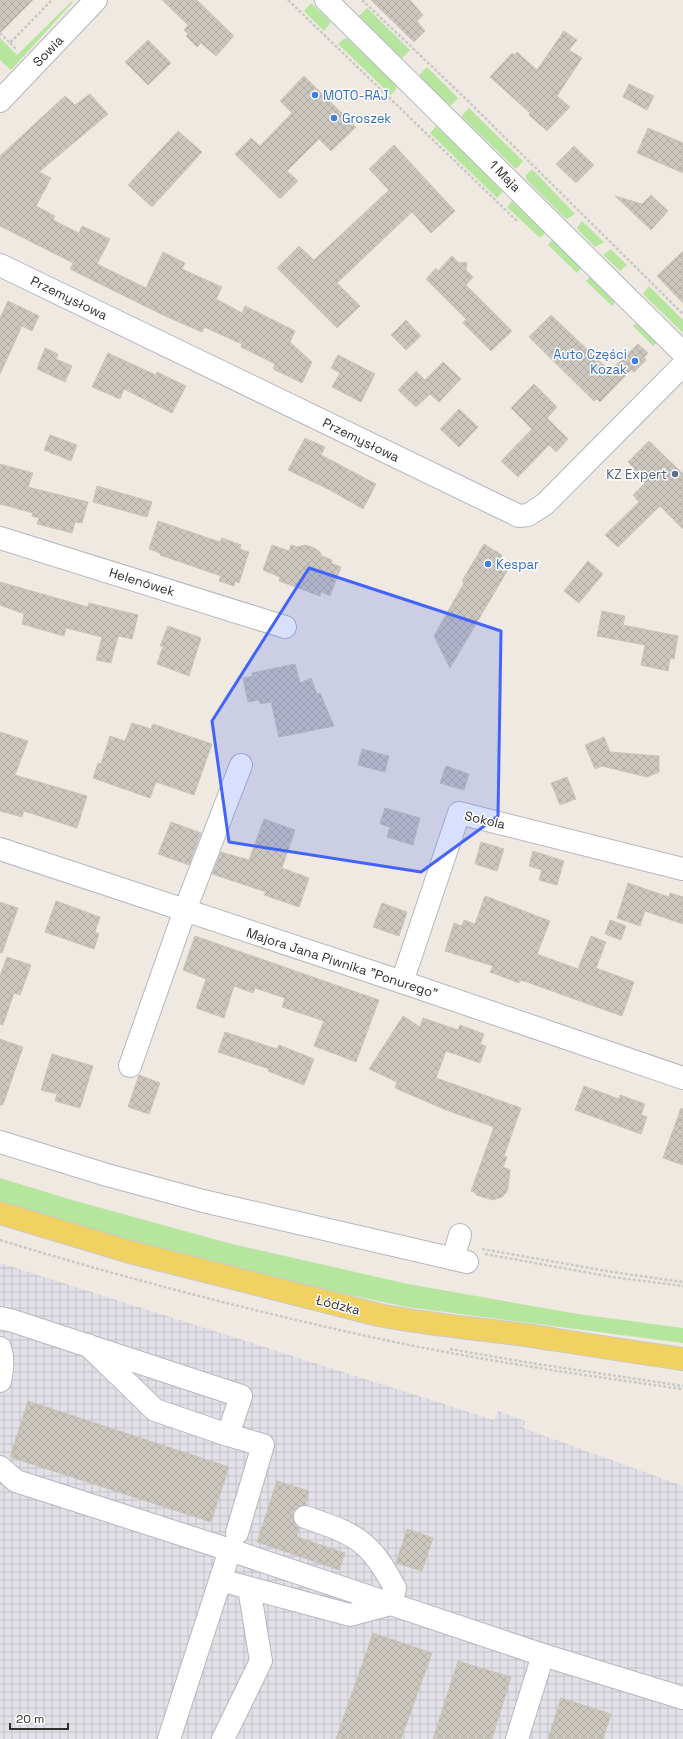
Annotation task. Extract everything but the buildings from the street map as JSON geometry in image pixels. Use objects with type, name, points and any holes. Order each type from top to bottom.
[{"type":"main road","name":"Łódzka","points":[[0,1213],[130,1252],[386,1316],[416,1322],[533,1336],[559,1342],[683,1358]]},
{"type":"street","name":"1 Maja","points":[[326,0],[683,353]]},
{"type":"street","name":"Sowia","points":[[0,101],[89,2]]},
{"type":"street","name":"Przemysłowa","points":[[0,265],[519,516],[528,516],[545,504],[683,365]]},
{"type":"street","name":"Helenówek","points":[[0,538],[285,627]]},
{"type":"street","points":[[130,1066],[184,910],[241,765]]},
{"type":"street","name":"Sokola","points":[[402,982],[459,813],[683,869]]},
{"type":"street","name":"Majora Jana Piwnika \"Ponurego\"","points":[[0,849],[402,982],[683,1078]]},
{"type":"street","points":[[0,1142],[107,1175],[203,1201],[459,1251]]},
{"type":"street","points":[[0,1318],[13,1320],[241,1396],[228,1435]]},
{"type":"street","points":[[88,1345],[155,1410],[264,1446],[169,1739]]},
{"type":"street","points":[[0,1348],[2,1355],[2,1368],[0,1381]]},
{"type":"street","points":[[0,1467],[16,1480],[233,1542],[391,1604],[683,1698]]},
{"type":"street","points":[[305,1517],[342,1530],[366,1545],[382,1565],[395,1588],[391,1604]]},
{"type":"street","points":[[220,1580],[350,1615],[391,1604]]},
{"type":"street","points":[[223,1739],[261,1661],[249,1588]]},
{"type":"street","points":[[517,1739],[543,1654]]},
{"type":"path","points":[[10,43],[52,0]]},
{"type":"path","points":[[288,0],[522,225]]},
{"type":"path","points":[[362,0],[430,64],[683,314]]},
{"type":"path","points":[[0,33],[16,49]]},
{"type":"path","points":[[459,1251],[612,1277],[683,1286]]},
{"type":"highlighted area","points":[[309,568],[501,631],[498,816],[421,872],[229,842],[212,721]]},
{"type":"shaded area","points":[[0,1263],[494,1420],[498,1411],[525,1421],[523,1428],[683,1486],[683,1739],[0,1739]]},
{"type":"green space","points":[[72,1],[73,2],[11,70],[0,60],[0,38],[17,55]]},
{"type":"green space","points":[[311,3],[331,22],[324,31],[304,11]]},
{"type":"green space","points":[[367,8],[410,50],[402,58],[399,57],[359,16]]},
{"type":"green space","points":[[347,38],[396,85],[396,89],[391,95],[338,44]]},
{"type":"green space","points":[[427,67],[458,98],[450,106],[420,77],[420,74]]},
{"type":"green space","points":[[469,108],[523,161],[517,168],[515,168],[462,117]]},
{"type":"green space","points":[[436,126],[504,190],[497,198],[430,133]]},
{"type":"green space","points":[[532,169],[575,214],[567,219],[526,179],[526,175]]},
{"type":"green space","points":[[513,200],[546,232],[540,238],[507,207]]},
{"type":"green space","points":[[582,221],[604,242],[595,247],[577,228]]},
{"type":"green space","points":[[552,240],[582,267],[577,273],[548,245]]},
{"type":"green space","points":[[611,249],[627,265],[620,271],[603,255]]},
{"type":"green space","points":[[591,276],[616,301],[612,306],[586,281]]},
{"type":"green space","points":[[649,286],[683,320],[683,333],[643,294]]},
{"type":"green space","points":[[638,321],[658,341],[653,346],[633,326]]},
{"type":"green space","points":[[0,1178],[72,1200],[232,1244],[408,1284],[578,1314],[683,1328],[683,1343],[407,1307],[321,1289],[152,1247],[0,1201]]},
{"type":"place","name":"MOTO-RAJ","points":[[315,95]]},
{"type":"place","name":"Groszek","points":[[334,118]]},
{"type":"place","name":"Auto Części Kozak","points":[[635,361]]},
{"type":"place","name":"KZ Expert","points":[[675,474]]},
{"type":"place","name":"Kespar","points":[[488,564]]}]
